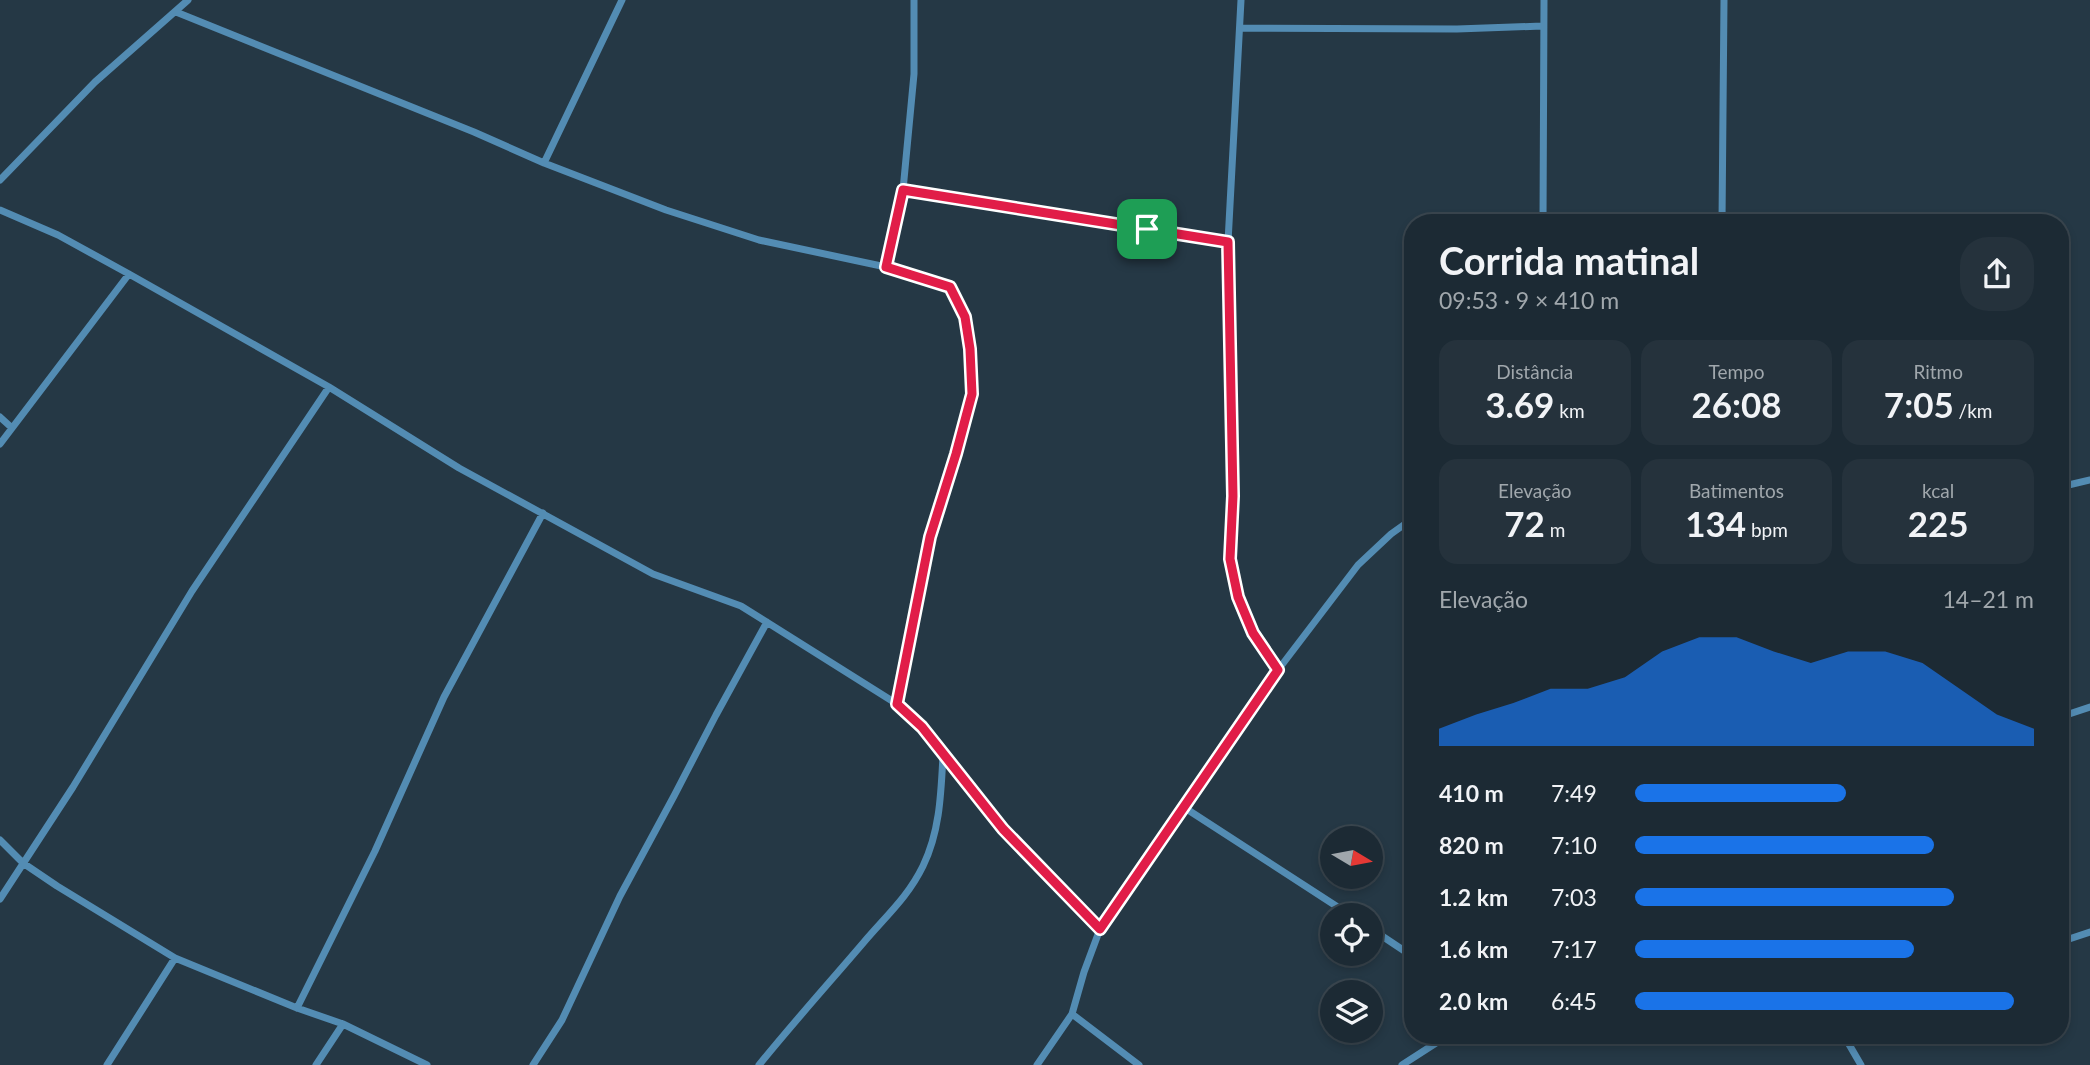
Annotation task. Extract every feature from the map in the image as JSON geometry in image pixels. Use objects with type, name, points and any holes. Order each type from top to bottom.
[{"type":"street","points":[[0,180],[95,82],[188,0]]},
{"type":"street","points":[[544,163],[622,0]]},
{"type":"street","points":[[886,267],[903,190],[914,74],[914,0]]},
{"type":"street","points":[[1241,0],[1228,242],[1233,496],[1230,559],[1238,597],[1253,633],[1278,670]]},
{"type":"street","points":[[1542,214],[1544,0]]},
{"type":"street","points":[[1722,214],[1724,0]]},
{"type":"street","points":[[176,12],[474,132],[544,163],[666,210],[760,240],[886,267],[950,287],[965,317],[972,394],[930,537],[897,704]]},
{"type":"street","points":[[1241,28],[1457,29],[1542,26]]},
{"type":"street","points":[[903,190],[1228,242]]},
{"type":"street","points":[[0,211],[58,235],[129,274],[329,387],[459,468],[653,574],[741,606],[897,704],[922,727],[1003,829],[1100,929]]},
{"type":"street","points":[[0,444],[129,274]]},
{"type":"street","points":[[0,899],[73,787],[199,580],[329,387]]},
{"type":"street","points":[[0,417],[12,428]]},
{"type":"street","points":[[2069,485],[2090,480]]},
{"type":"street","points":[[297,1008],[375,851],[444,697],[543,513]]},
{"type":"street","points":[[1037,1065],[1073,1014],[1084,972],[1100,929],[1278,670],[1358,565],[1404,525]]},
{"type":"street","points":[[533,1065],[562,1020],[620,896],[767,622]]},
{"type":"street","points":[[2069,714],[2090,707]]},
{"type":"street","points":[[759,1065],[904,898],[923,865],[935,834],[941,799],[943,754]]},
{"type":"street","points":[[1185,808],[1331,903]]},
{"type":"street","points":[[0,840],[23,863],[175,958],[343,1024],[427,1065]]},
{"type":"street","points":[[2069,939],[2090,932]]},
{"type":"street","points":[[1383,937],[1404,951]]},
{"type":"street","points":[[107,1065],[175,958]]},
{"type":"street","points":[[1073,1014],[1139,1065]]},
{"type":"street","points":[[316,1065],[343,1024]]},
{"type":"street","points":[[1402,1065],[1435,1044]]},
{"type":"street","points":[[1848,1044],[1859,1064]]},
{"type":"street","points":[[1124,1065],[1129,1056]]},
{"type":"route","points":[[903,190],[1147,229],[1228,242],[1233,496],[1230,559],[1238,597],[1253,633],[1278,670],[1100,929],[1003,829],[922,727],[897,704],[930,537],[972,394],[965,317],[950,287],[886,267],[903,190]]}]
